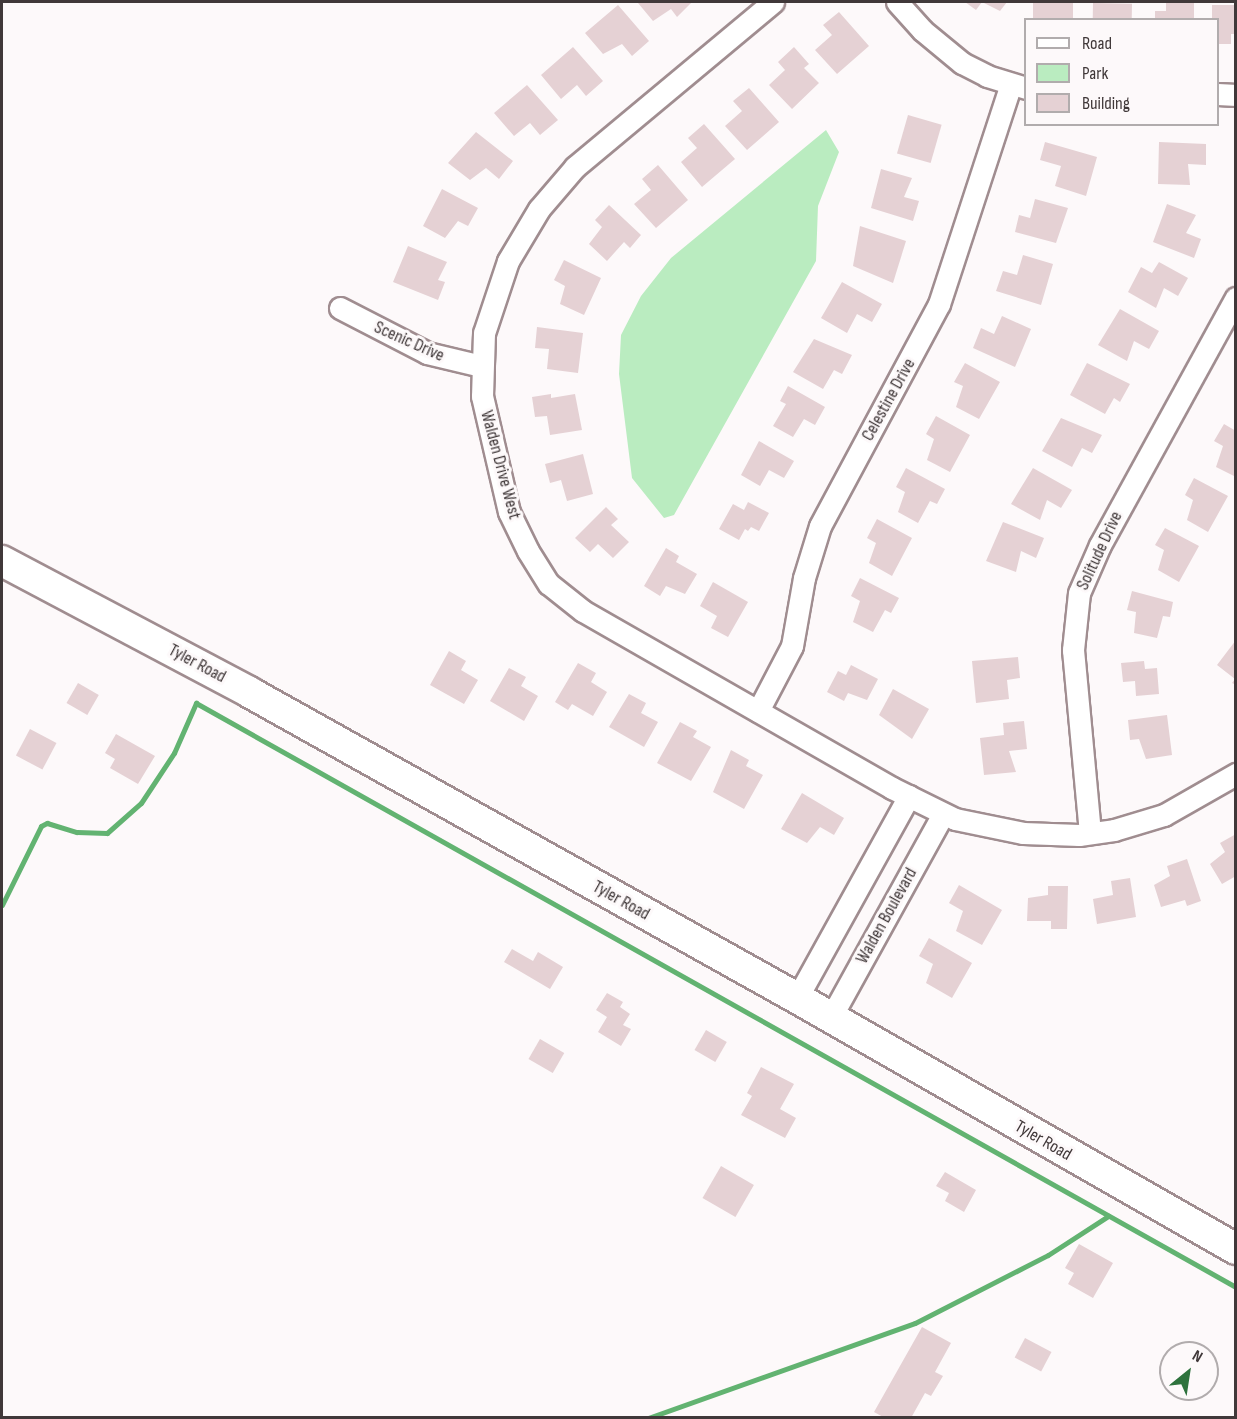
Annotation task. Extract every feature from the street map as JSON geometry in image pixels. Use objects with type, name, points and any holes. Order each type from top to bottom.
[{"type":"street","name":"Walden Drive West","points":[[773,2],[554,189],[508,261],[487,320],[481,366],[485,420],[510,512],[549,584],[610,628],[909,796],[943,814],[976,825],[1023,833],[1090,834],[1164,815],[1236,774]]},
{"type":"street","points":[[897,2],[950,54],[987,76],[1018,86]]},
{"type":"street","name":"Celestine Drive","points":[[758,711],[792,646],[804,578],[820,526],[943,295],[1018,86]]},
{"type":"street","points":[[1219,94],[1236,94]]},
{"type":"street","name":"Solitude Drive","points":[[1090,834],[1073,650],[1079,593],[1100,545],[1236,298]]},
{"type":"street","name":"Scenic Drive","points":[[340,308],[427,353],[481,366]]},
{"type":"street","name":"Tyler Road","points":[[2,561],[249,692],[831,1017],[1236,1249]]},
{"type":"street","name":"Walden Boulevard","points":[[797,998],[909,796]]},
{"type":"street","name":"Walden Boulevard","points":[[831,1017],[943,814]]},
{"type":"green space","points":[[826,130],[839,152],[818,206],[816,261],[674,515],[664,518],[632,478],[619,374],[621,335],[641,296],[671,258]]},
{"type":"building","points":[[692,2],[677,17],[671,9],[653,21],[638,3]]},
{"type":"building","points":[[965,2],[982,2],[976,10]]},
{"type":"building","points":[[982,2],[1007,2],[1000,11]]},
{"type":"building","points":[[1033,2],[1073,2],[1073,18],[1033,18]]},
{"type":"building","points":[[1166,2],[1194,2],[1194,18],[1155,18],[1155,11],[1166,11]]},
{"type":"building","points":[[1093,3],[1132,4],[1132,18],[1093,18]]},
{"type":"building","points":[[618,5],[649,41],[632,56],[622,44],[603,54],[585,33]]},
{"type":"building","points":[[1212,5],[1236,5],[1236,34],[1231,34],[1231,44],[1219,44],[1219,18],[1212,18]]},
{"type":"building","points":[[839,12],[869,46],[837,74],[815,50],[832,35],[823,25]]},
{"type":"building","points":[[573,47],[603,81],[586,96],[577,85],[561,99],[541,75]]},
{"type":"building","points":[[794,47],[809,64],[804,68],[819,83],[792,109],[769,85],[785,70],[778,62]]},
{"type":"building","points":[[527,85],[558,120],[540,135],[530,123],[514,136],[494,113]]},
{"type":"building","points":[[749,88],[779,122],[747,150],[725,126],[742,111],[733,101]]},
{"type":"building","points":[[908,115],[942,125],[931,163],[897,153]]},
{"type":"building","points":[[704,124],[735,159],[702,187],[681,162],[697,148],[688,138]]},
{"type":"building","points":[[476,132],[513,161],[499,179],[486,168],[470,180],[448,163]]},
{"type":"building","points":[[1045,142],[1097,157],[1086,196],[1055,186],[1061,166],[1040,160]]},
{"type":"building","points":[[1159,142],[1206,144],[1206,165],[1188,164],[1190,185],[1158,184]]},
{"type":"building","points":[[658,165],[688,200],[656,228],[634,204],[651,190],[642,179]]},
{"type":"building","points":[[881,169],[912,178],[904,197],[919,201],[913,221],[871,208]]},
{"type":"building","points":[[442,189],[478,208],[468,226],[458,221],[445,238],[423,226]]},
{"type":"building","points":[[1035,199],[1068,208],[1056,243],[1015,232],[1019,215],[1030,218]]},
{"type":"building","points":[[1167,204],[1196,215],[1186,233],[1201,239],[1194,258],[1153,242]]},
{"type":"building","points":[[609,205],[641,235],[630,248],[624,242],[607,261],[589,244],[602,227],[595,220]]},
{"type":"building","points":[[860,226],[906,241],[893,283],[853,266]]},
{"type":"building","points":[[408,246],[447,262],[438,280],[445,282],[438,300],[393,282]]},
{"type":"building","points":[[1023,255],[1053,264],[1041,305],[996,291],[1003,271],[1017,275]]},
{"type":"building","points":[[564,260],[601,278],[584,315],[560,304],[565,286],[554,280]]},
{"type":"building","points":[[1159,262],[1188,278],[1178,296],[1164,288],[1156,308],[1128,292],[1141,267],[1152,273]]},
{"type":"building","points":[[842,282],[882,304],[872,322],[857,314],[847,333],[821,318]]},
{"type":"building","points":[[1120,309],[1159,331],[1149,349],[1134,341],[1127,361],[1098,345]]},
{"type":"building","points":[[1002,316],[1031,329],[1015,367],[973,348],[981,328],[994,334]]},
{"type":"building","points":[[537,327],[583,333],[578,373],[547,369],[549,349],[535,348]]},
{"type":"building","points":[[814,339],[852,355],[842,374],[834,370],[823,389],[793,372]]},
{"type":"building","points":[[965,363],[1000,382],[979,419],[956,407],[963,386],[954,382]]},
{"type":"building","points":[[1087,363],[1130,384],[1120,402],[1114,398],[1105,414],[1070,395]]},
{"type":"building","points":[[788,386],[825,407],[815,425],[804,419],[793,437],[773,426],[786,404],[780,401]]},
{"type":"building","points":[[551,394],[551,398],[575,394],[582,430],[550,435],[547,416],[535,417],[532,397]]},
{"type":"building","points":[[936,416],[970,435],[950,472],[927,460],[934,439],[926,434]]},
{"type":"building","points":[[1061,418],[1102,435],[1092,453],[1082,448],[1072,467],[1042,451]]},
{"type":"building","points":[[1224,424],[1236,431],[1236,477],[1216,467],[1223,446],[1214,441]]},
{"type":"building","points":[[759,441],[794,461],[784,478],[769,470],[760,486],[741,475]]},
{"type":"building","points":[[583,454],[593,494],[567,501],[561,480],[550,483],[545,464]]},
{"type":"building","points":[[906,468],[945,489],[937,504],[930,501],[918,523],[898,512],[905,492],[896,487]]},
{"type":"building","points":[[1033,468],[1072,490],[1061,508],[1047,500],[1040,520],[1011,504]]},
{"type":"building","points":[[1194,478],[1228,496],[1208,532],[1187,520],[1193,500],[1185,495]]},
{"type":"building","points":[[748,502],[769,513],[759,531],[751,527],[748,531],[745,529],[739,540],[719,529],[733,504],[744,510]]},
{"type":"building","points":[[606,507],[618,519],[611,525],[629,542],[613,558],[598,544],[590,552],[575,538]]},
{"type":"building","points":[[877,519],[912,538],[892,576],[869,563],[876,543],[867,538]]},
{"type":"building","points":[[1003,522],[1044,538],[1036,558],[1021,551],[1016,572],[986,561]]},
{"type":"building","points":[[1165,528],[1199,546],[1179,582],[1158,570],[1164,550],[1155,545]]},
{"type":"building","points":[[666,548],[679,556],[676,562],[697,574],[685,594],[666,586],[660,596],[644,586]]},
{"type":"building","points":[[860,578],[899,598],[891,613],[885,610],[873,632],[853,622],[860,601],[851,596]]},
{"type":"building","points":[[713,582],[748,602],[728,637],[711,628],[717,616],[700,606]]},
{"type":"building","points":[[1132,591],[1173,602],[1170,617],[1163,616],[1157,638],[1134,633],[1136,612],[1127,610]]},
{"type":"building","points":[[1236,640],[1236,685],[1232,683],[1235,679],[1217,665]]},
{"type":"building","points":[[449,651],[466,661],[461,670],[478,680],[464,704],[430,685]]},
{"type":"building","points":[[1018,657],[1020,678],[1007,680],[1009,699],[976,703],[972,661]]},
{"type":"building","points":[[1144,661],[1145,669],[1157,668],[1159,694],[1136,696],[1135,681],[1123,682],[1121,663]]},
{"type":"building","points":[[578,663],[596,673],[591,682],[607,692],[593,716],[572,704],[568,710],[555,702]]},
{"type":"building","points":[[851,665],[878,679],[867,700],[848,693],[844,701],[827,692],[838,671],[846,675]]},
{"type":"building","points":[[509,668],[526,677],[521,686],[538,696],[524,721],[490,701]]},
{"type":"building","points":[[78,683],[99,695],[87,715],[66,703]]},
{"type":"building","points":[[893,689],[929,709],[912,739],[879,715]]},
{"type":"building","points":[[629,694],[646,703],[641,713],[658,722],[644,747],[609,727]]},
{"type":"building","points":[[1167,715],[1172,755],[1146,759],[1139,739],[1130,740],[1128,720]]},
{"type":"building","points":[[1024,721],[1027,749],[1009,751],[1016,772],[984,775],[980,738],[1004,735],[1003,723]]},
{"type":"building","points":[[680,722],[697,731],[693,737],[711,747],[691,781],[657,763]]},
{"type":"building","points":[[30,729],[56,743],[42,770],[16,755]]},
{"type":"building","points":[[116,734],[155,756],[138,784],[110,768],[115,759],[105,753]]},
{"type":"building","points":[[731,750],[749,760],[746,766],[763,775],[744,809],[713,792]]},
{"type":"building","points":[[802,793],[844,818],[834,835],[820,827],[807,843],[781,829]]},
{"type":"building","points":[[1236,834],[1236,876],[1222,884],[1210,864],[1225,852],[1220,843]]},
{"type":"building","points":[[1187,859],[1201,901],[1187,906],[1185,900],[1161,907],[1154,885],[1170,876],[1167,866]]},
{"type":"building","points":[[1130,878],[1136,917],[1097,924],[1093,899],[1113,895],[1111,881]]},
{"type":"building","points":[[959,885],[1002,910],[982,945],[956,931],[963,911],[949,903]]},
{"type":"building","points":[[1048,886],[1068,886],[1067,929],[1051,929],[1051,921],[1027,921],[1028,898],[1048,895]]},
{"type":"building","points":[[929,938],[972,963],[952,998],[926,983],[933,964],[919,956]]},
{"type":"building","points":[[512,949],[533,961],[538,952],[563,967],[550,989],[504,962]]},
{"type":"building","points":[[607,993],[623,1002],[620,1007],[630,1014],[623,1025],[631,1029],[621,1046],[598,1032],[607,1017],[596,1010]]},
{"type":"building","points":[[706,1030],[727,1042],[715,1062],[694,1050]]},
{"type":"building","points":[[540,1039],[564,1053],[553,1073],[528,1059]]},
{"type":"building","points":[[761,1067],[794,1084],[780,1109],[796,1118],[785,1138],[741,1115],[752,1096],[747,1093]]},
{"type":"building","points":[[721,1166],[754,1185],[735,1217],[702,1198]]},
{"type":"building","points":[[945,1172],[976,1190],[964,1212],[945,1201],[949,1193],[936,1186]]},
{"type":"building","points":[[1079,1244],[1113,1263],[1093,1298],[1068,1284],[1074,1273],[1065,1268]]},
{"type":"building","points":[[922,1327],[951,1343],[935,1372],[943,1376],[931,1396],[925,1393],[911,1418],[885,1418],[874,1412]]},
{"type":"building","points":[[1025,1338],[1051,1352],[1041,1372],[1015,1357]]},
{"type":"waterway","points":[[2,905],[41,826],[47,823],[77,832],[107,833],[141,803],[174,753],[196,703],[1236,1287]]},
{"type":"waterway","points":[[648,1418],[915,1323],[1048,1255],[1108,1216]]}]
